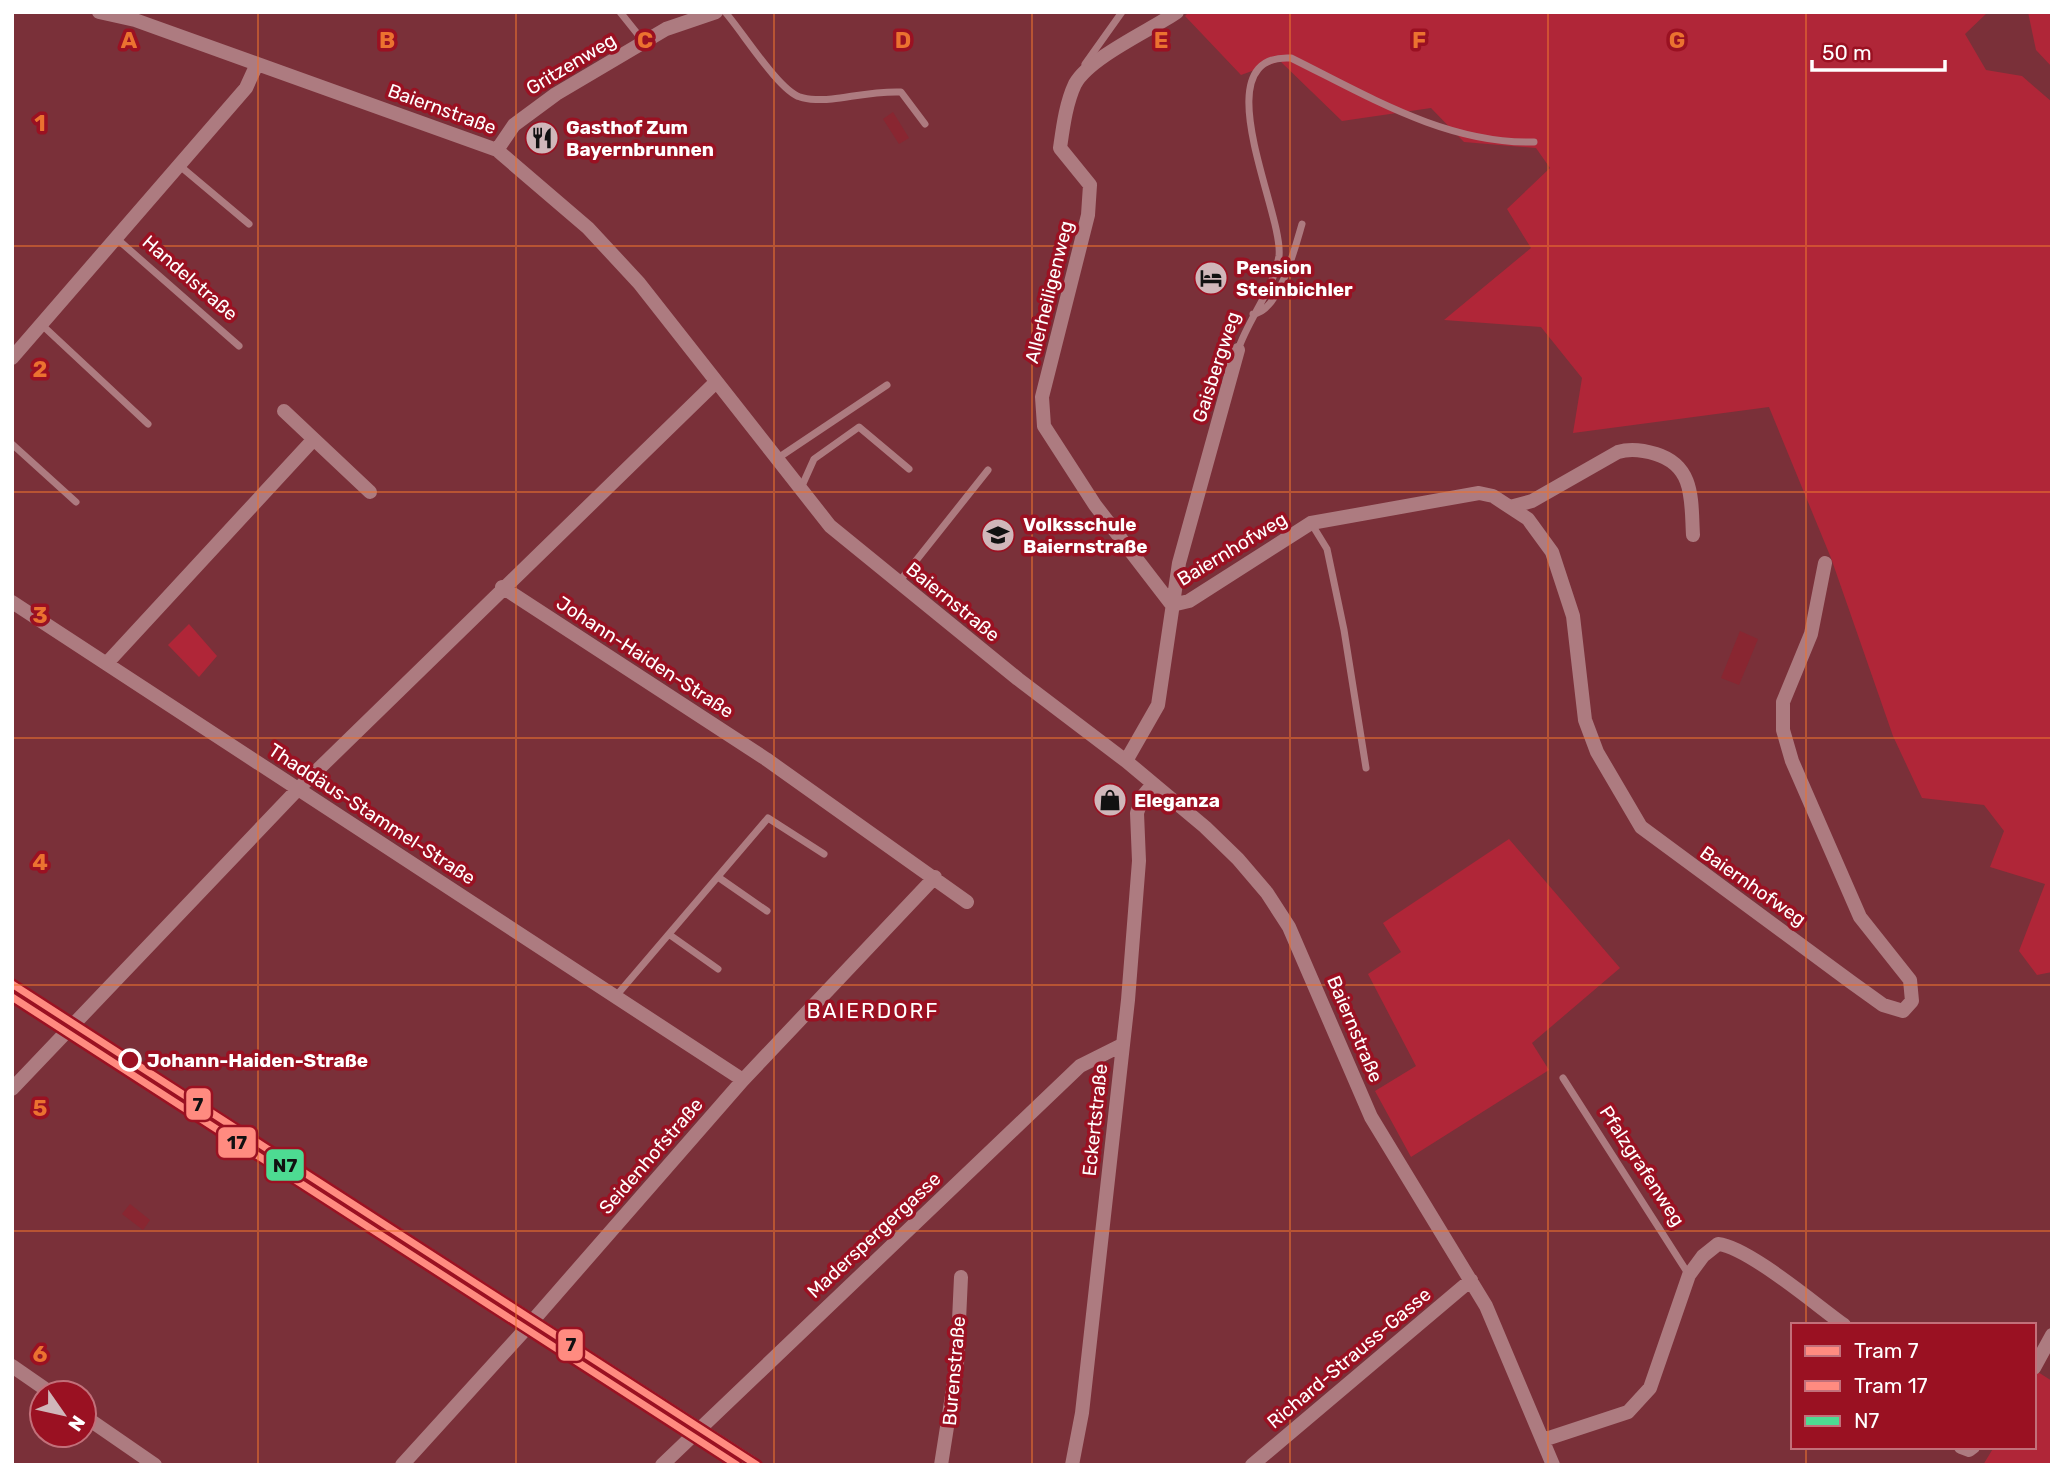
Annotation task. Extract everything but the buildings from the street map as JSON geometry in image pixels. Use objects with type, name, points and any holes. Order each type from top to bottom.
[{"type":"street","name":"Baiernstraße","points":[[99,12],[135,20],[497,150],[588,228],[639,283],[830,526],[1205,827],[1267,893],[1311,973],[1371,1117],[1486,1306],[1553,1465]]},
{"type":"street","name":"Gritzenweg","points":[[497,150],[514,125],[526,115],[666,29],[716,12]]},
{"type":"street","name":"Allerheiligenweg","points":[[1172,605],[1095,505],[1044,426],[1042,397],[1088,215],[1090,185],[1060,148],[1064,120],[1076,83],[1123,44],[1177,12]]},
{"type":"street","name":"Handelstraße","points":[[12,358],[246,88],[257,64]]},
{"type":"street","name":"Gaisbergweg","points":[[1126,761],[1158,705],[1179,564],[1238,350]]},
{"type":"street","points":[[12,1089],[298,789],[502,587],[716,382]]},
{"type":"street","points":[[284,411],[370,492]]},
{"type":"street","points":[[107,663],[313,440]]},
{"type":"street","points":[[1510,506],[1532,501],[1618,452],[1634,449],[1665,457],[1688,478],[1693,536]]},
{"type":"street","name":"Baiernhofweg","points":[[1172,605],[1189,601],[1311,523],[1479,493],[1493,495],[1528,519],[1552,552],[1573,616],[1586,720],[1597,752],[1641,827],[1861,990],[1884,1005],[1903,1011],[1912,1001],[1910,980],[1860,917],[1792,761],[1783,730],[1783,702],[1811,634],[1825,563]]},
{"type":"street","name":"Johann-Haiden-Straße","points":[[502,587],[766,759],[935,877]]},
{"type":"street","name":"Thaddäus-Stammel-Straße","points":[[12,602],[743,1080]]},
{"type":"street","name":"Eckertstraße","points":[[1072,1465],[1091,1332],[1122,1045],[1139,861],[1137,813],[1143,796],[1153,784]]},
{"type":"street","points":[[935,877],[967,902]]},
{"type":"street","name":"Seidenhofstraße","points":[[402,1465],[531,1323],[743,1080],[935,877]]},
{"type":"street","points":[[12,989],[750,1465]]},
{"type":"street","name":"Maderspergergasse","points":[[662,1465],[1080,1066],[1122,1045]]},
{"type":"street","points":[[1543,1440],[1628,1412],[1636,1404],[1650,1388],[1689,1275],[1703,1256],[1718,1244],[1730,1245],[1841,1323]]},
{"type":"street","name":"Burenstraße","points":[[941,1465],[957,1364],[961,1277]]},
{"type":"street","name":"Richard-Strauss-Gasse","points":[[1252,1465],[1471,1280]]},
{"type":"street","points":[[2036,1364],[2052,1335]]},
{"type":"street","points":[[12,1366],[31,1379]]},
{"type":"street","points":[[98,1426],[155,1465]]},
{"type":"lane","points":[[620,12],[644,43]]},
{"type":"lane","points":[[726,12],[746,35],[775,77],[798,97],[830,100],[874,91],[901,92],[925,124]]},
{"type":"lane","points":[[1081,78],[1083,67],[1122,12]]},
{"type":"lane","name":"Gaisbergweg","points":[[1238,350],[1279,256],[1278,237],[1261,180],[1251,112],[1248,80],[1260,64],[1276,57],[1291,58],[1451,132],[1502,143],[1534,142]]},
{"type":"lane","points":[[180,166],[249,224]]},
{"type":"lane","points":[[1253,314],[1259,314],[1279,289],[1302,224]]},
{"type":"lane","name":"Handelstraße","points":[[116,238],[239,346]]},
{"type":"lane","points":[[42,324],[148,424]]},
{"type":"lane","points":[[778,458],[887,385]]},
{"type":"lane","points":[[801,489],[814,459],[859,428],[909,469]]},
{"type":"lane","points":[[12,444],[76,502]]},
{"type":"lane","points":[[899,582],[988,470]]},
{"type":"lane","name":"Baiernhofweg","points":[[1311,523],[1327,549],[1344,630],[1366,768]]},
{"type":"lane","points":[[616,996],[768,818],[824,854]]},
{"type":"lane","points":[[718,877],[767,911]]},
{"type":"lane","points":[[670,935],[718,969]]},
{"type":"lane","name":"Pfalzgrafenweg","points":[[1563,1078],[1689,1275]]},
{"type":"shaded area","points":[[1189,12],[1988,12],[1965,34],[1986,70],[2022,76],[2052,102],[2052,972],[2037,975],[2019,951],[2045,884],[1990,867],[2004,831],[1984,805],[1922,798],[1893,736],[1831,558],[1769,407],[1573,433],[1582,378],[1541,327],[1444,320],[1531,248],[1507,209],[1550,168],[1536,148],[1464,142],[1431,108],[1342,121],[1280,61],[1241,75],[1185,16]]},
{"type":"shaded area","points":[[2028,12],[2052,12],[2052,67],[2036,50]]},
{"type":"shaded area","points":[[893,112],[909,138],[899,144],[883,119]]},
{"type":"shaded area","points":[[189,624],[217,656],[199,677],[168,645]]},
{"type":"shaded area","points":[[1740,631],[1758,639],[1739,685],[1721,678]]},
{"type":"shaded area","points":[[1509,839],[1620,968],[1532,1043],[1549,1070],[1411,1157],[1375,1091],[1416,1066],[1368,974],[1401,952],[1383,923]]},
{"type":"shaded area","points":[[130,1204],[150,1220],[143,1230],[122,1214]]},
{"type":"shaded area","points":[[2038,1372],[2052,1381],[2052,1465],[1983,1465],[1993,1449],[2036,1449]]},
{"type":"tram line","name":"7","points":[[12,984],[757,1465]]},
{"type":"tram line","name":"17","points":[[12,997],[737,1465]]},
{"type":"transit line","name":"N7","points":[[12,989],[750,1465]]},
{"type":"place","name":"Gasthof Zum Bayernbrunnen","points":[[542,138]]},
{"type":"place","name":"Pension Steinbichler","points":[[1211,278]]},
{"type":"place","name":"Volksschule Baiernstraße","points":[[998,535]]},
{"type":"place","name":"Eleganza","points":[[1110,800]]},
{"type":"place","name":"Johann-Haiden-Straße","points":[[130,1060]]},
{"type":"district","name":"BAIERDORF","points":[[873,1010]]}]
